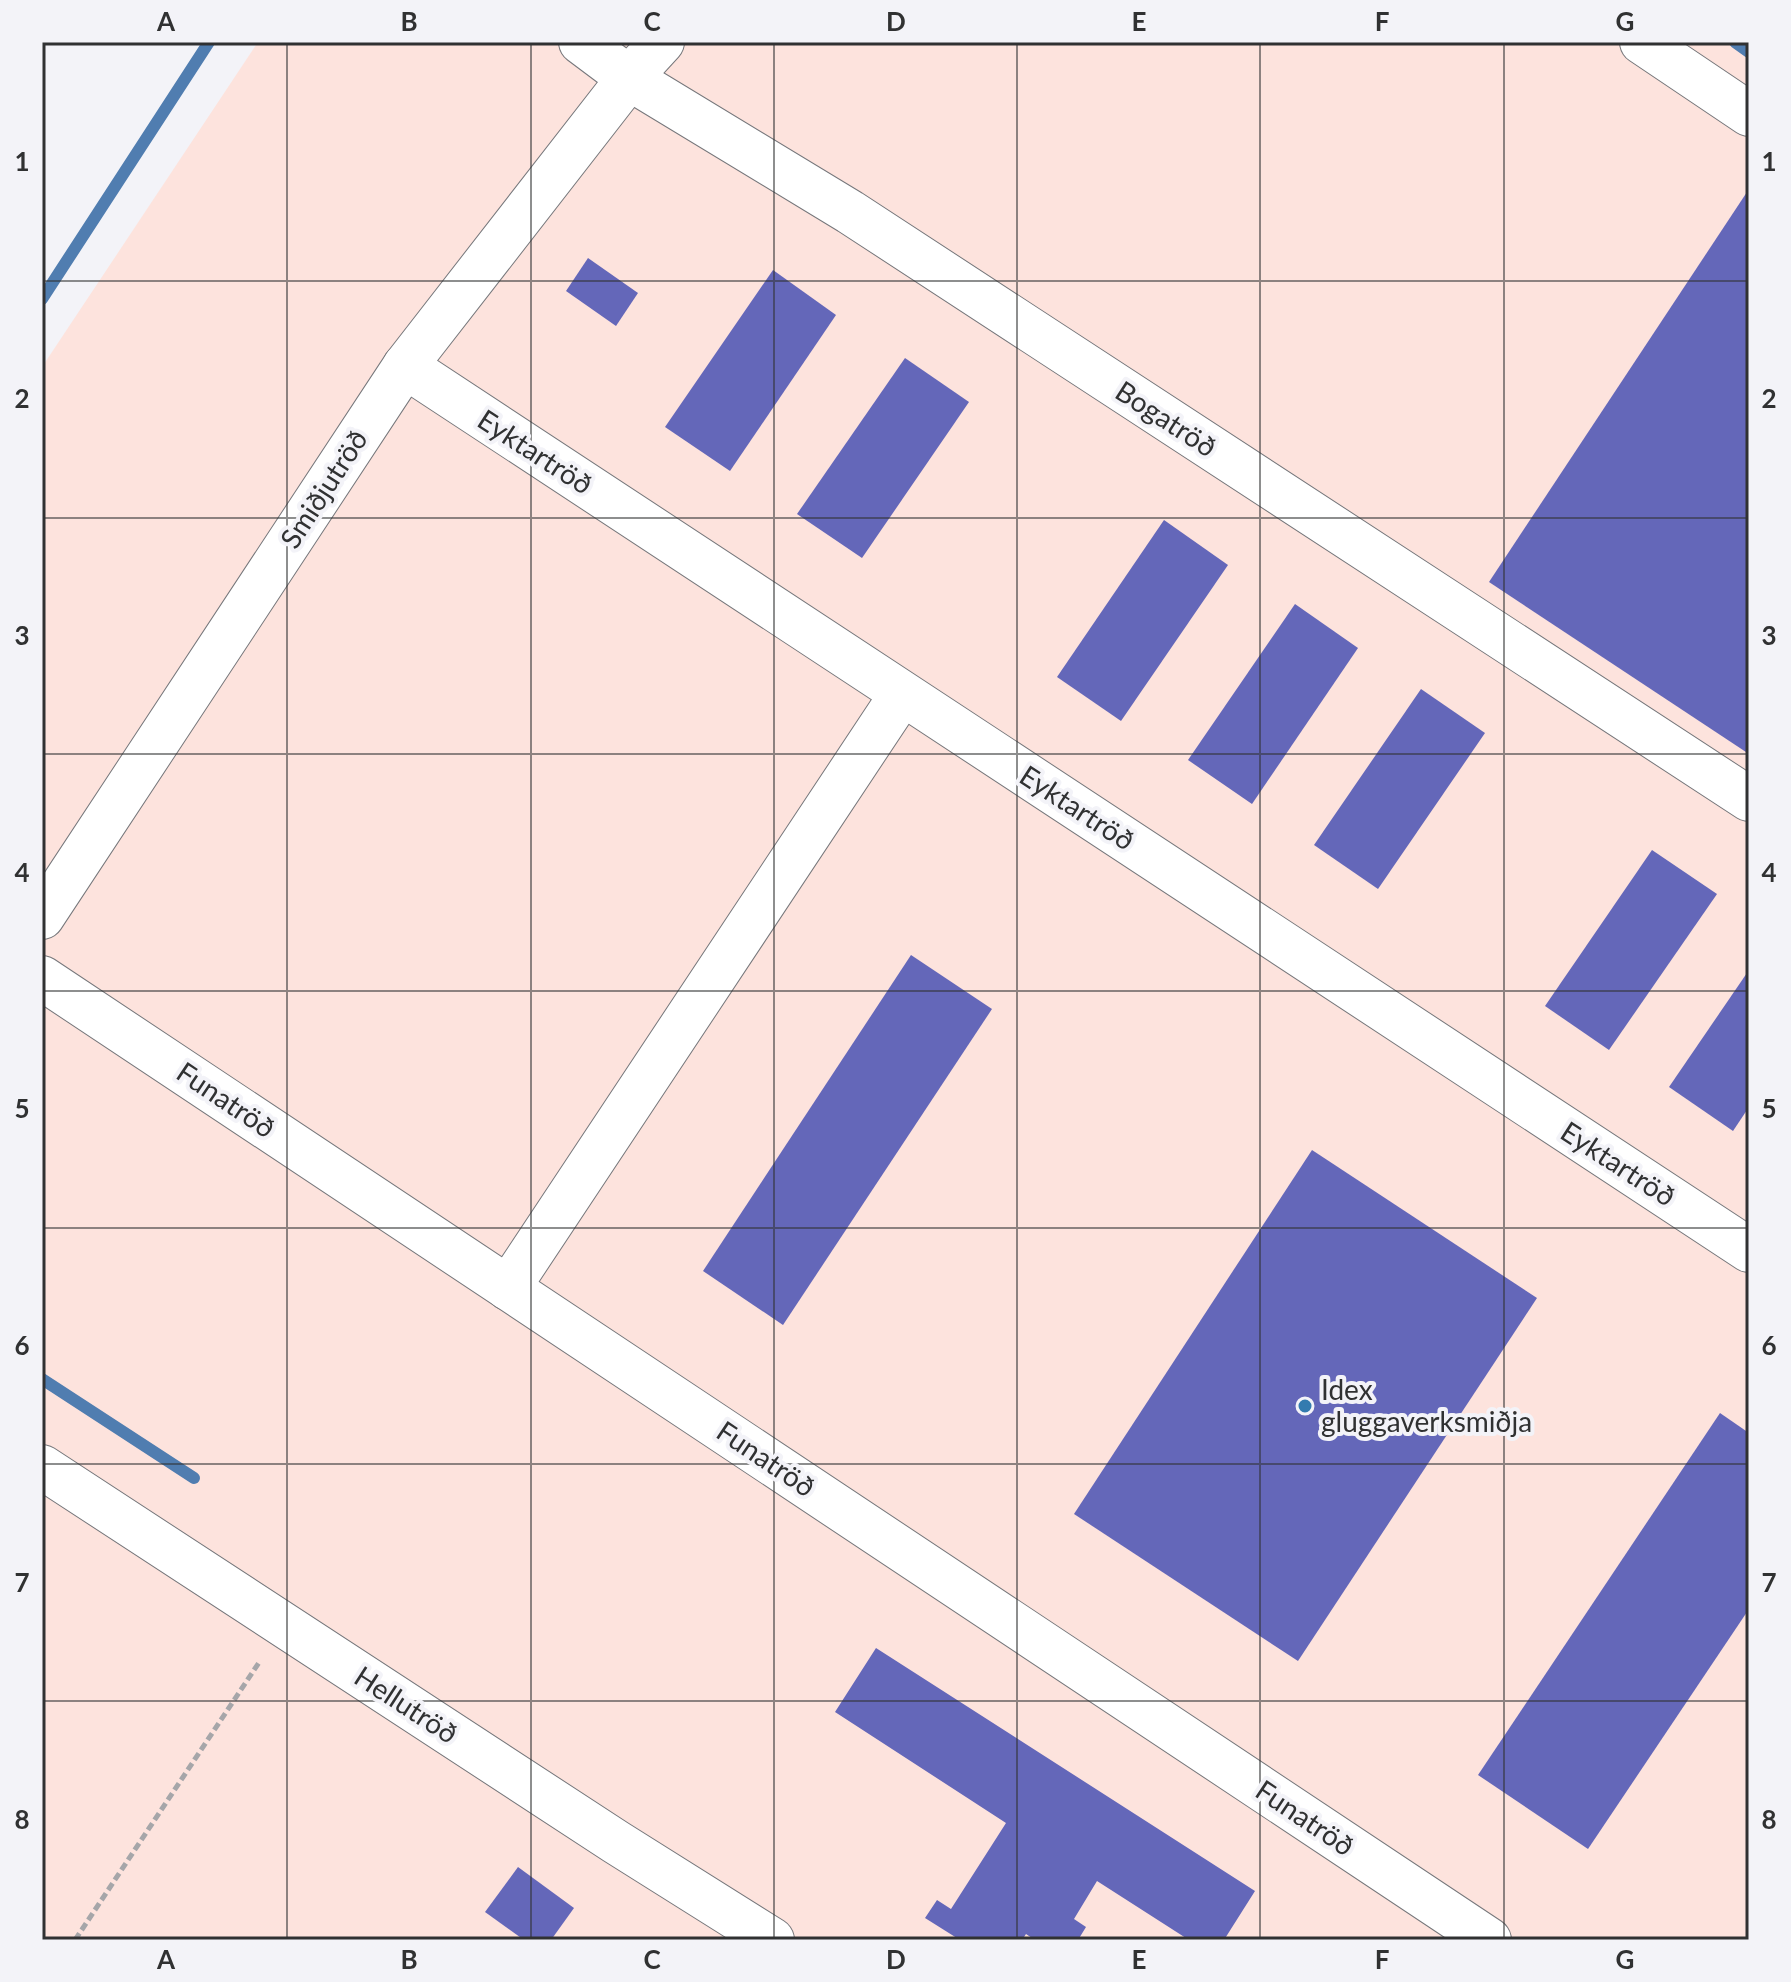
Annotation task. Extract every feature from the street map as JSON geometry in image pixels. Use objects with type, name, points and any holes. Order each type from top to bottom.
[{"type":"street","name":"Bogatröð","points":[[581,42],[629,78],[850,212],[1749,799]]},
{"type":"street","name":"Smiðjutröð","points":[[42,917],[405,366],[629,78],[662,42]]},
{"type":"street","points":[[1642,42],[1749,114]]},
{"type":"street","name":"Eyktartröð","points":[[405,366],[1749,1250]]},
{"type":"street","points":[[508,1288],[902,694]]},
{"type":"street","name":"Funatröð","points":[[42,978],[1489,1940]]},
{"type":"street","name":"Hellutröð","points":[[42,1467],[616,1842],[772,1940]]},
{"type":"path","points":[[75,1940],[284,1625]]},
{"type":"shaded area","points":[[258,42],[1749,42],[1749,1940],[42,1940],[42,367]]},
{"type":"building","points":[[1749,189],[1749,754],[1489,582]]},
{"type":"building","points":[[588,258],[638,293],[616,326],[566,291]]},
{"type":"building","points":[[773,270],[836,315],[730,471],[665,427]]},
{"type":"building","points":[[905,358],[969,402],[862,558],[797,514]]},
{"type":"building","points":[[1164,520],[1228,565],[1121,721],[1057,677]]},
{"type":"building","points":[[1295,604],[1358,648],[1252,804],[1188,760]]},
{"type":"building","points":[[1421,689],[1485,733],[1378,889],[1314,845]]},
{"type":"building","points":[[1652,850],[1717,894],[1609,1050],[1545,1006]]},
{"type":"building","points":[[911,955],[992,1009],[783,1325],[703,1271]]},
{"type":"building","points":[[1749,970],[1749,1107],[1733,1131],[1669,1087]]},
{"type":"building","name":"Idex gluggaverksmiðja","points":[[1312,1150],[1537,1298],[1298,1661],[1074,1514]]},
{"type":"building","points":[[1720,1413],[1749,1433],[1749,1609],[1588,1849],[1478,1775]]},
{"type":"building","points":[[876,1648],[1255,1891],[1224,1940],[1189,1940],[1097,1881],[1074,1919],[1086,1927],[1078,1940],[1062,1937],[1060,1940],[1035,1940],[1026,1934],[1022,1940],[960,1940],[925,1918],[937,1900],[951,1909],[1006,1823],[835,1712]]},
{"type":"building","points":[[518,1867],[574,1908],[551,1940],[524,1940],[485,1912]]},
{"type":"waterway","points":[[42,299],[209,42]]},
{"type":"waterway","points":[[1735,42],[1749,52]]},
{"type":"waterway","points":[[42,1379],[194,1478]]},
{"type":"place","name":"Idex gluggaverksmiðja","points":[[1305,1406]]}]
